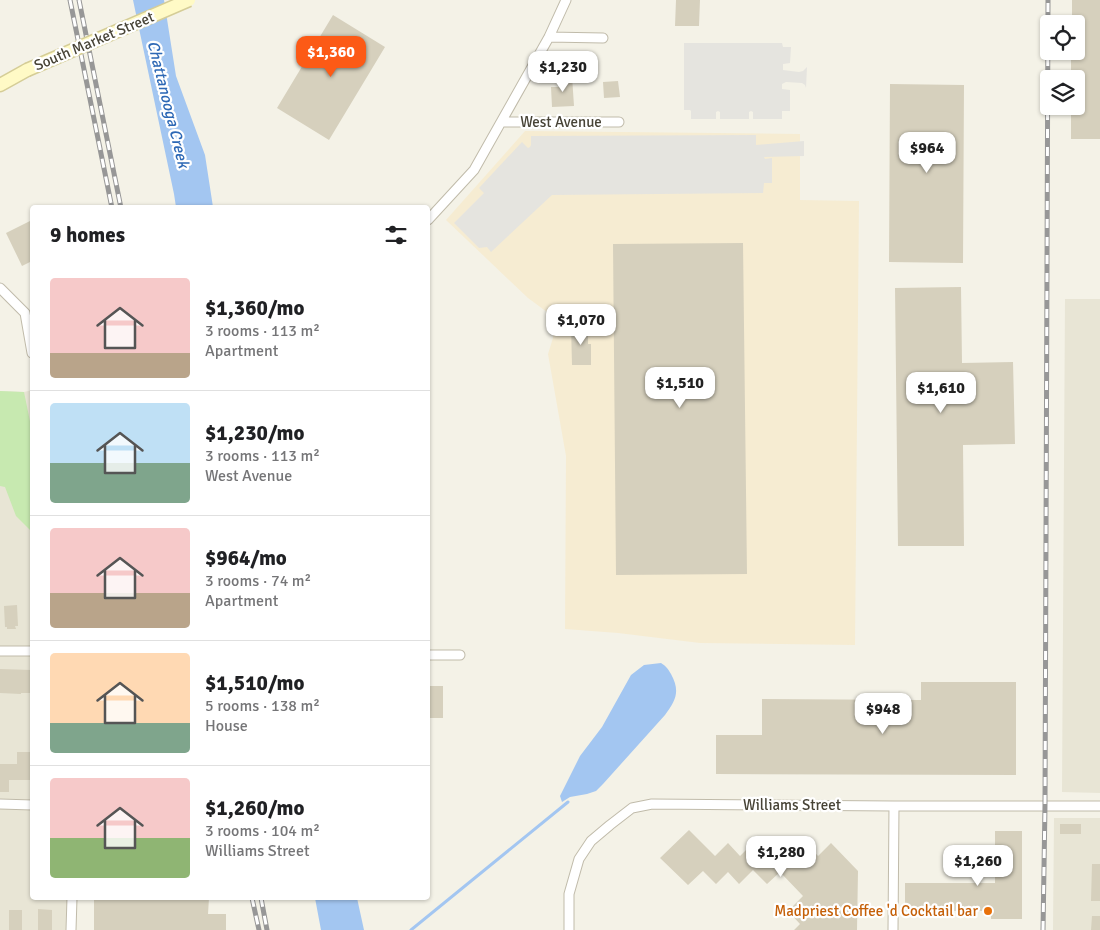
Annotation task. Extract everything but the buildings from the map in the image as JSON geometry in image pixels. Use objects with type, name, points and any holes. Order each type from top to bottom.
[{"type":"main road","name":"South Market Street","points":[[0,85],[28,70],[189,0]]},
{"type":"street","points":[[430,218],[474,170],[549,37],[566,0]]},
{"type":"street","points":[[549,37],[603,38]]},
{"type":"street","name":"West Avenue","points":[[502,122],[619,122]]},
{"type":"street","points":[[0,288],[25,313],[30,342]]},
{"type":"street","points":[[0,651],[30,651]]},
{"type":"street","points":[[430,655],[460,655]]},
{"type":"street","points":[[0,804],[30,805]]},
{"type":"street","name":"Williams Street","points":[[569,930],[568,894],[579,859],[591,841],[632,808],[652,804],[1100,806]]},
{"type":"street","points":[[893,930],[894,806]]},
{"type":"street","points":[[71,930],[72,900]]},
{"type":"shaded area","points":[[684,43],[782,43],[783,47],[791,47],[790,63],[783,64],[783,70],[799,72],[807,67],[806,88],[802,83],[786,82],[782,84],[782,89],[790,90],[790,111],[782,111],[782,119],[753,119],[753,112],[751,111],[749,112],[749,119],[720,119],[720,112],[718,111],[716,112],[716,119],[691,119],[691,111],[684,110]]},
{"type":"shaded area","points":[[525,131],[800,134],[800,200],[859,201],[855,645],[700,643],[565,629],[566,456],[548,354],[553,338],[552,320],[547,312],[528,298],[446,220]]},
{"type":"shaded area","points":[[756,135],[756,145],[804,141],[804,156],[764,157],[765,159],[772,158],[772,183],[764,183],[763,193],[552,195],[491,252],[487,247],[479,248],[454,223],[484,193],[479,188],[522,142],[528,148],[530,147],[531,136]]},
{"type":"shaded area","points":[[1065,299],[1100,299],[1100,793],[1062,792]]},
{"type":"shaded area","points":[[30,390],[30,900],[72,900],[71,930],[0,930],[0,391]]},
{"type":"shaded area","points":[[1054,818],[1100,818],[1100,930],[1053,930]]},
{"type":"green space","points":[[0,391],[24,392],[30,421],[30,530],[16,516],[5,487],[0,486]]},
{"type":"water","name":"Chattanooga Creek","points":[[133,0],[164,0],[176,76],[205,155],[213,205],[176,205]]},
{"type":"water","points":[[661,663],[671,674],[676,686],[676,696],[665,715],[596,791],[570,797],[562,802],[560,796],[580,756],[602,727],[631,675],[644,665]]},
{"type":"water","points":[[315,900],[357,900],[364,930],[321,930]]},
{"type":"waterway","points":[[411,930],[568,802]]},
{"type":"railway","points":[[70,0],[111,205]]},
{"type":"railway","points":[[79,0],[120,205]]},
{"type":"railway","points":[[1043,930],[1048,0]]},
{"type":"railway","points":[[252,900],[259,930]]},
{"type":"railway","points":[[261,900],[267,930]]},
{"type":"place","name":"Madpriest Coffee 'd Cocktail bar","points":[[988,911]]}]
